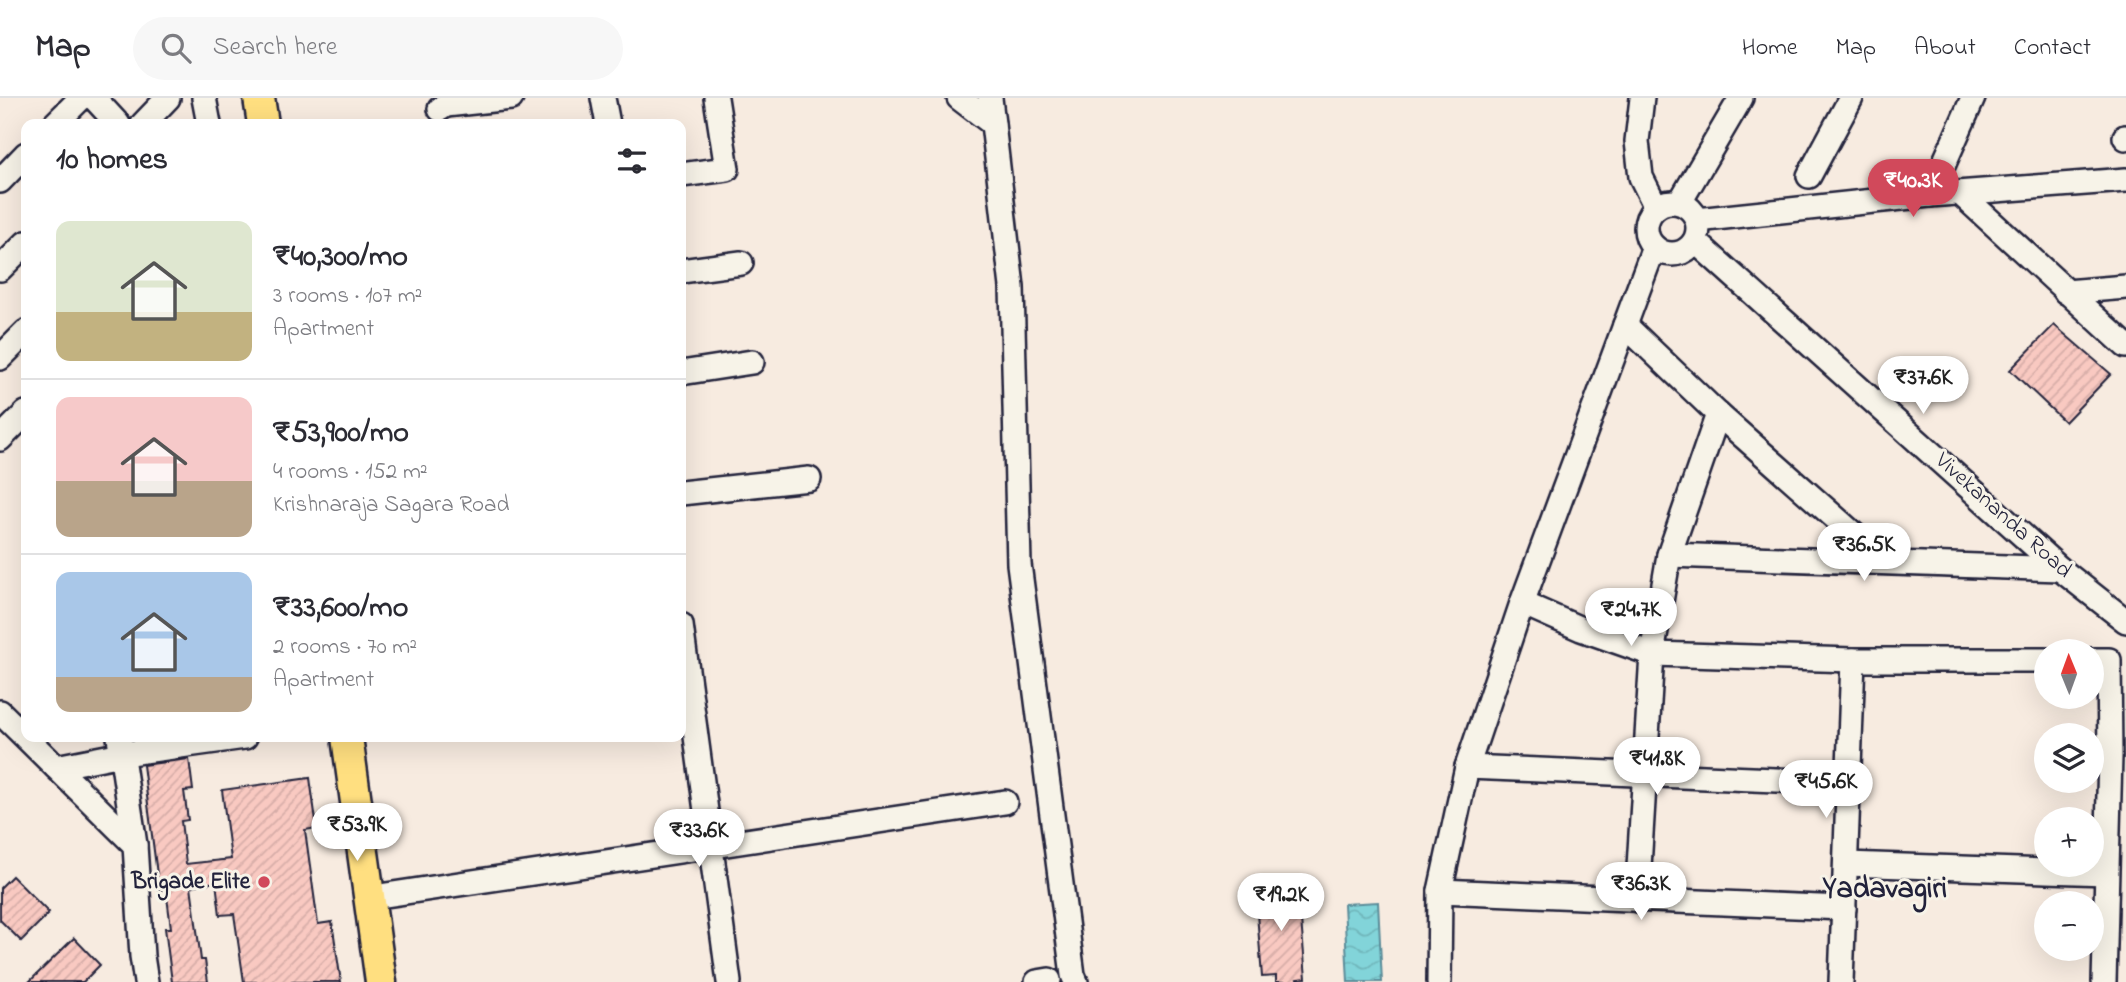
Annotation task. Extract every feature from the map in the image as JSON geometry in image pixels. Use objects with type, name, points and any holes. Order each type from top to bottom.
[{"type":"main road","points":[[259,98],[262,119]]},
{"type":"main road","points":[[278,98],[281,119]]},
{"type":"main road","points":[[348,742],[381,982]]},
{"type":"main road","points":[[368,742],[399,982]]},
{"type":"street","points":[[60,119],[81,98]]},
{"type":"street","points":[[94,98],[113,119]]},
{"type":"street","points":[[148,119],[168,98]]},
{"type":"street","points":[[204,98],[208,119]]},
{"type":"street","points":[[440,109],[511,98]]},
{"type":"street","points":[[603,98],[607,119]]},
{"type":"street","points":[[686,174],[727,169],[716,98]]},
{"type":"street","points":[[959,98],[993,124]]},
{"type":"street","points":[[990,98],[1012,287],[1019,564],[1076,982]]},
{"type":"street","points":[[1642,98],[1637,141],[1641,177],[1656,207]]},
{"type":"street","points":[[1680,202],[1741,98]]},
{"type":"street","points":[[1808,176],[1851,98]]},
{"type":"street","points":[[1930,195],[1971,99]]},
{"type":"street","points":[[0,181],[21,159]]},
{"type":"street","points":[[1696,230],[1930,195],[2126,180]]},
{"type":"street","points":[[1960,193],[2126,346]]},
{"type":"street","points":[[1667,202],[1680,202],[1691,209],[1696,230],[1684,251],[1661,251],[1654,247],[1648,238],[1648,216],[1656,207],[1667,202]]},
{"type":"street","name":"Vivekananda Road","points":[[1696,230],[2060,569],[2126,621]]},
{"type":"street","points":[[1439,982],[1440,891],[1467,767],[1522,603],[1654,247]]},
{"type":"street","points":[[0,269],[21,248]]},
{"type":"street","points":[[686,270],[741,263]]},
{"type":"street","points":[[2066,292],[2126,287]]},
{"type":"street","points":[[1625,325],[1718,414],[1884,561]]},
{"type":"street","points":[[0,358],[21,337]]},
{"type":"street","points":[[686,372],[752,362]]},
{"type":"street","points":[[1637,900],[1652,654],[1669,555],[1718,414]]},
{"type":"street","points":[[0,439],[21,418]]},
{"type":"street","points":[[686,492],[809,479]]},
{"type":"street","points":[[1669,555],[2060,569]]},
{"type":"street","points":[[1522,603],[1581,629],[1652,654],[1853,660],[2034,660]]},
{"type":"street","points":[[2104,982],[2110,756],[2109,659]]},
{"type":"street","points":[[1841,982],[1853,660]]},
{"type":"street","points":[[686,686],[729,982]]},
{"type":"street","points":[[0,712],[21,733]]},
{"type":"street","points":[[30,742],[135,845]]},
{"type":"street","points":[[55,767],[121,745],[168,742]]},
{"type":"street","points":[[121,745],[135,845],[146,982]]},
{"type":"street","points":[[1467,767],[1849,783]]},
{"type":"street","points":[[386,895],[1005,802]]},
{"type":"street","points":[[1846,864],[2106,873]]},
{"type":"street","points":[[1440,891],[1844,908]]},
{"type":"water","points":[[1378,902],[1382,982],[1348,982],[1344,904]]},
{"type":"building","points":[[2054,325],[2111,374],[2065,422],[2010,370]]},
{"type":"building","points":[[189,759],[193,790],[184,791],[188,820],[181,821],[186,864],[231,859],[222,790],[310,778],[317,828],[305,830],[318,924],[332,922],[341,982],[244,982],[234,914],[220,915],[216,882],[191,886],[201,960],[205,960],[208,982],[172,982],[165,928],[171,928],[166,889],[159,890],[143,765]]},
{"type":"building","points":[[12,876],[49,913],[21,941],[0,920],[0,888]]},
{"type":"building","points":[[1298,885],[1306,978],[1297,979],[1298,982],[1276,982],[1276,976],[1262,977],[1255,888]]},
{"type":"building","points":[[74,938],[100,965],[83,982],[29,982]]},
{"type":"place","name":"Brigade Elite","points":[[264,882]]},
{"type":"district","name":"Yadavagiri","points":[[1885,890]]}]
